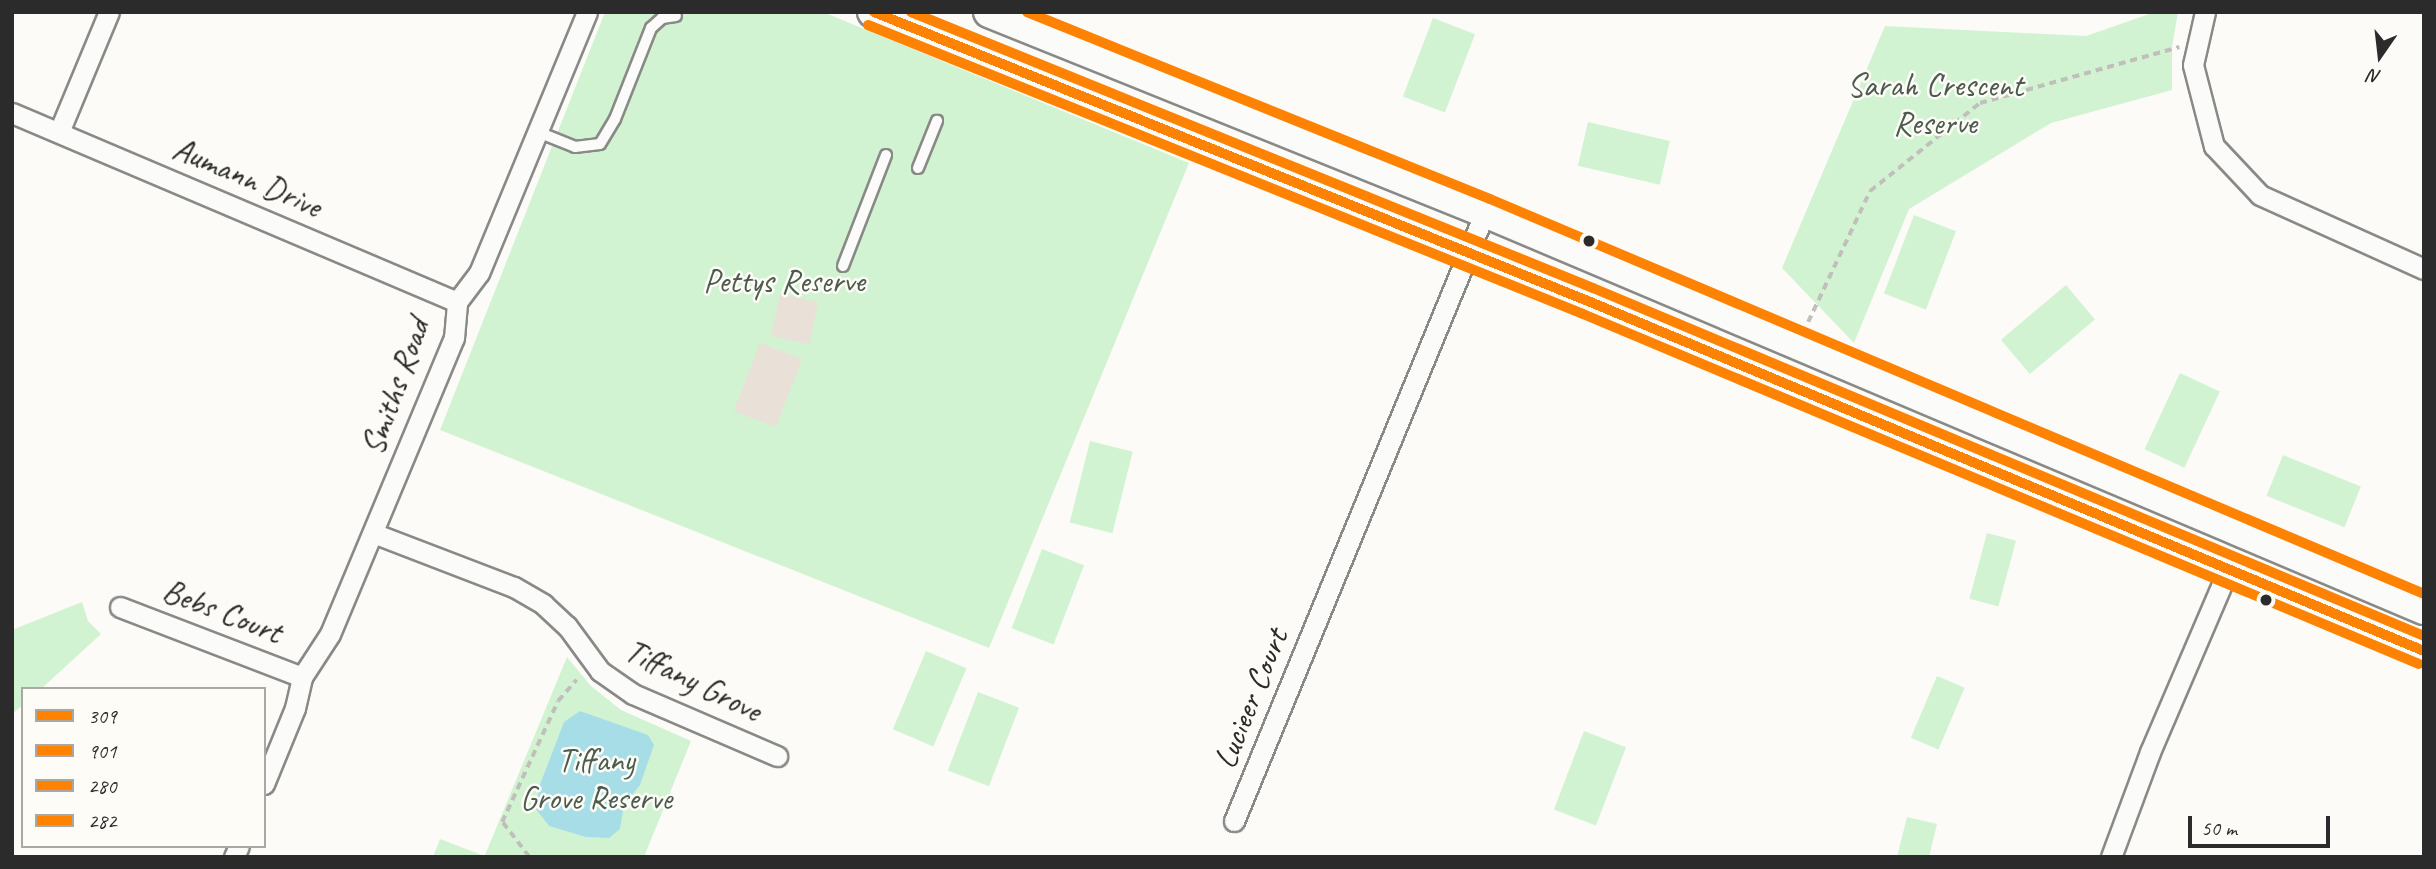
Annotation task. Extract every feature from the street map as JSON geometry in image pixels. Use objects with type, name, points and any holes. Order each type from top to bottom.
[{"type":"main road","points":[[873,12],[1470,252],[2424,651]]},
{"type":"main road","points":[[989,12],[1485,212],[2424,608]]},
{"type":"street","points":[[59,132],[109,12]]},
{"type":"street","name":"Smiths Road","points":[[266,779],[295,708],[302,677],[330,634],[454,338],[457,302],[479,273],[587,12]]},
{"type":"street","points":[[2205,12],[2193,65],[2214,146],[2260,195],[2424,269]]},
{"type":"street","name":"Aumann Drive","points":[[12,113],[457,302]]},
{"type":"street","name":"Lucieer Court","points":[[1234,821],[1485,212]]},
{"type":"street","name":"Tiffany Grove","points":[[373,533],[514,587],[543,604],[567,626],[600,671],[633,694],[776,756]]},
{"type":"street","points":[[2111,857],[2150,752],[2230,568]]},
{"type":"street","name":"Bebs Court","points":[[120,607],[302,677]]},
{"type":"lane","points":[[538,132],[575,147],[600,144],[615,119],[651,28],[662,18],[676,16]]},
{"type":"lane","points":[[918,168],[937,121]]},
{"type":"lane","points":[[843,267],[886,155]]},
{"type":"path","points":[[1806,327],[1870,191],[1980,103],[2198,42]]},
{"type":"path","points":[[529,857],[502,822],[558,701],[576,680]]},
{"type":"green space","name":"Pettys Reserve","points":[[605,12],[823,12],[1189,163],[989,648],[440,430]]},
{"type":"green space","name":"Sarah Crescent Reserve","points":[[2155,12],[2178,12],[2172,47],[2172,90],[2051,123],[1909,209],[1854,343],[1782,268],[1885,26],[2086,36]]},
{"type":"green space","points":[[1433,18],[1475,34],[1445,113],[1403,96]]},
{"type":"green space","points":[[1588,122],[1670,141],[1660,185],[1578,166]]},
{"type":"green space","points":[[1914,215],[1956,231],[1926,310],[1884,293]]},
{"type":"green space","points":[[2066,285],[2095,319],[2030,374],[2001,340]]},
{"type":"green space","points":[[2180,373],[2220,392],[2184,468],[2145,449]]},
{"type":"green space","points":[[1090,441],[1133,452],[1112,533],[1070,523]]},
{"type":"green space","points":[[2283,455],[2361,486],[2344,527],[2267,496]]},
{"type":"green space","points":[[1987,533],[2016,541],[1998,606],[1969,599]]},
{"type":"green space","points":[[1042,549],[1084,565],[1054,644],[1012,628]]},
{"type":"green space","points":[[82,602],[88,621],[101,634],[43,687],[21,687],[21,707],[12,714],[12,630]]},
{"type":"green space","points":[[926,651],[967,668],[933,746],[893,729]]},
{"type":"green space","name":"Tiffany Grove Reserve","points":[[567,657],[591,686],[621,710],[691,741],[644,857],[485,855]]},
{"type":"green space","points":[[1937,676],[1965,688],[1938,749],[1911,738]]},
{"type":"green space","points":[[978,692],[1019,708],[989,786],[948,770]]},
{"type":"green space","points":[[1584,731],[1626,747],[1596,826],[1554,809]]},
{"type":"green space","points":[[1907,817],[1937,824],[1929,857],[1897,857]]},
{"type":"green space","points":[[440,839],[482,855],[433,857]]},
{"type":"water","points":[[580,711],[648,735],[654,745],[640,785],[624,805],[620,829],[609,838],[586,837],[549,826],[536,809],[539,787],[564,722]]},
{"type":"building","points":[[780,294],[818,302],[809,344],[771,336]]},
{"type":"building","points":[[760,343],[802,359],[776,427],[734,411]]},
{"type":"transit line","name":"309","points":[[874,12],[1588,301],[2424,651]]},
{"type":"transit line","name":"280","points":[[911,12],[1593,288],[2424,636]]},
{"type":"transit line","name":"282","points":[[1027,12],[1490,199],[2424,594]]},
{"type":"transit line","name":"901","points":[[868,25],[1583,314],[2419,664]]}]
